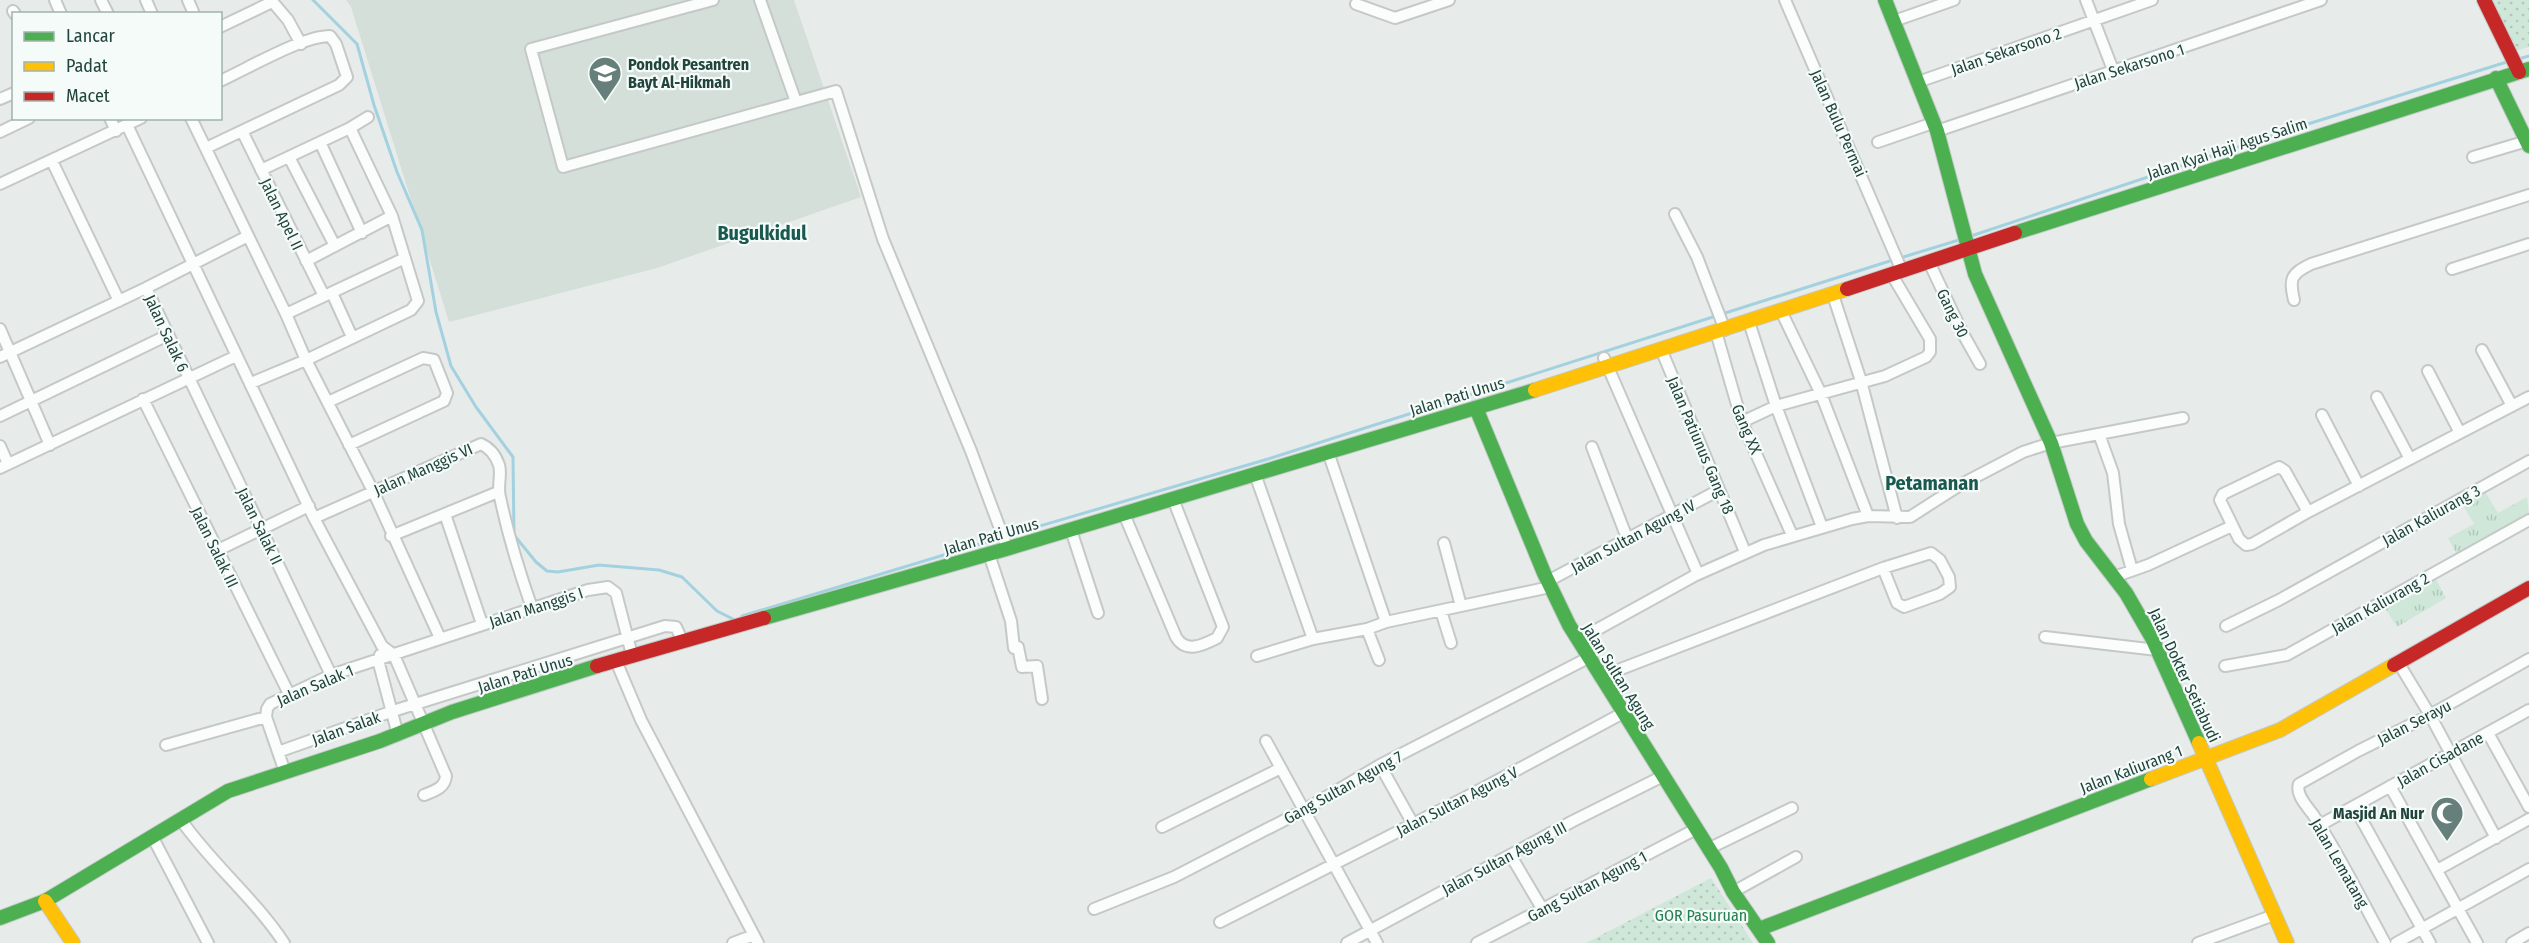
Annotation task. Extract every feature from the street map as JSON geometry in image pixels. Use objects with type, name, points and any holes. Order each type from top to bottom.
[{"type":"main road","name":"Jalan Dokter Setiabudi","points":[[1885,0],[1935,127],[1976,274],[2051,443],[2077,524],[2086,541],[2137,609],[2287,943]]},
{"type":"main road","points":[[2484,0],[2510,52],[2522,70]]},
{"type":"main road","name":"Jalan Kyai Haji Agus Salim","points":[[1966,241],[2522,70]]},
{"type":"main road","points":[[2496,78],[2528,143]]},
{"type":"main road","name":"Jalan Pati Unus","points":[[0,918],[45,901],[228,791],[281,762],[396,722],[616,661],[630,647],[989,554],[1004,542],[1071,530],[1476,408],[1606,363],[1661,349],[1720,323],[1749,322],[1833,295],[1898,269],[1929,262],[1966,241]]},
{"type":"main road","name":"Jalan Sultan Agung","points":[[1476,408],[1549,584],[1573,633],[1721,868],[1733,891],[1768,943]]},
{"type":"main road","name":"Jalan Kaliurang 1","points":[[1759,929],[2280,730],[2529,588]]},
{"type":"main road","points":[[45,901],[73,943]]},
{"type":"street","points":[[712,0],[531,49],[563,167],[837,91],[883,239],[971,451],[1004,542]]},
{"type":"street","points":[[760,0],[796,102]]},
{"type":"street","points":[[1356,4],[1395,18],[1449,0]]},
{"type":"street","name":"Jalan Bulu Permai","points":[[1785,0],[1893,247],[1898,269],[1930,339],[1930,352],[1926,357],[1885,376],[1861,381]]},
{"type":"street","points":[[1894,21],[1954,0]]},
{"type":"street","points":[[2086,0],[2113,70]]},
{"type":"street","name":"Jalan Sekarsono 2","points":[[1918,82],[2152,0]]},
{"type":"street","name":"Jalan Sekarsono 1","points":[[1878,142],[1935,127],[2113,70],[2320,0]]},
{"type":"street","points":[[222,26],[271,1],[288,20],[301,44]]},
{"type":"street","points":[[206,148],[339,85],[346,80],[347,74],[333,39],[325,36],[222,76]]},
{"type":"street","points":[[261,170],[350,128],[368,117]]},
{"type":"street","points":[[2,128],[24,120]]},
{"type":"street","points":[[111,120],[116,131]]},
{"type":"street","points":[[0,184],[137,120]]},
{"type":"street","points":[[192,120],[306,360],[372,491],[440,638]]},
{"type":"street","points":[[127,125],[314,518],[382,646],[394,655],[446,776],[440,788],[424,795]]},
{"type":"street","points":[[250,383],[306,360],[416,305],[418,297],[392,216],[350,128]]},
{"type":"street","name":"Jalan Apel II","points":[[242,131],[306,261],[352,337]]},
{"type":"street","points":[[320,142],[362,233]]},
{"type":"street","points":[[2473,157],[2528,143]]},
{"type":"street","points":[[289,157],[335,246]]},
{"type":"street","points":[[52,161],[119,301]]},
{"type":"street","points":[[2294,300],[2290,284],[2292,278],[2298,270],[2311,264],[2529,195]]},
{"type":"street","name":"Gang XX","points":[[1675,214],[1697,257],[1720,323],[1742,422],[1790,530]]},
{"type":"street","points":[[306,261],[392,216]]},
{"type":"street","points":[[0,357],[146,288],[248,236]]},
{"type":"street","points":[[2452,270],[2529,244]]},
{"type":"street","points":[[286,314],[405,258]]},
{"type":"street","name":"Gang 30","points":[[1929,262],[1980,364]]},
{"type":"street","name":"Jalan Salak 6","points":[[146,288],[188,378]]},
{"type":"street","points":[[1833,295],[1861,381],[1897,518]]},
{"type":"street","points":[[1781,311],[1821,394],[1868,516]]},
{"type":"street","points":[[1749,322],[1776,406],[1819,519]]},
{"type":"street","points":[[0,329],[50,445]]},
{"type":"street","points":[[0,416],[168,335]]},
{"type":"street","name":"Jalan Patiunus Gang 18","points":[[1661,349],[1743,547]]},
{"type":"street","points":[[2482,350],[2511,406]]},
{"type":"street","points":[[0,446],[4,466],[236,356]]},
{"type":"street","points":[[328,402],[423,358],[435,360],[447,393],[444,401],[349,445]]},
{"type":"street","points":[[1606,363],[1696,568]]},
{"type":"street","points":[[2428,371],[2460,433]]},
{"type":"street","name":"Jalan Salak II","points":[[188,378],[331,675]]},
{"type":"street","points":[[1742,422],[1776,406],[1861,381]]},
{"type":"street","points":[[2377,397],[2410,459]]},
{"type":"street","points":[[2308,512],[2285,471],[2278,467],[2272,468],[2221,497],[2221,504],[2232,526],[2242,543],[2246,545],[2529,397]]},
{"type":"street","name":"Jalan Salak III","points":[[143,399],[216,551],[289,693]]},
{"type":"street","points":[[2322,415],[2359,486]]},
{"type":"street","points":[[1573,633],[1620,615],[1696,568],[1743,547],[1819,519],[1868,516],[1910,517],[1960,484],[2023,452],[2051,443],[2183,418]]},
{"type":"street","points":[[2099,434],[2113,473],[2119,524],[2132,570]]},
{"type":"street","name":"Jalan Manggis VI","points":[[314,518],[481,444],[493,454],[499,465],[498,492]]},
{"type":"street","points":[[1592,447],[1627,538]]},
{"type":"street","points":[[1328,452],[1386,622]]},
{"type":"street","name":"Jalan Kaliurang 3","points":[[2226,626],[2333,570],[2529,460]]},
{"type":"street","points":[[1255,474],[1313,639]]},
{"type":"street","name":"Jalan Sultan Agung IV","points":[[1257,656],[1313,639],[1368,629],[1386,622],[1549,584],[1627,538],[1719,490]]},
{"type":"street","points":[[391,536],[498,492],[512,549],[532,608]]},
{"type":"street","points":[[1124,514],[1179,642],[1186,647],[1200,645],[1217,638],[1223,627],[1173,499]]},
{"type":"street","points":[[216,551],[309,506]]},
{"type":"street","points":[[445,514],[482,624]]},
{"type":"street","name":"Jalan Kaliurang 2","points":[[2225,666],[2287,655],[2529,520]]},
{"type":"street","points":[[2114,577],[2232,526]]},
{"type":"street","points":[[1071,530],[1098,613]]},
{"type":"street","points":[[1444,543],[1461,606]]},
{"type":"street","points":[[1599,677],[1883,568],[1931,553],[1940,560],[1949,577],[1950,587],[1940,594],[1904,607],[1897,603],[1883,568]]},
{"type":"street","points":[[989,554],[1011,621],[1014,648],[1018,647],[1022,667],[1037,666],[1042,699]]},
{"type":"street","name":"Jalan Manggis I","points":[[394,655],[588,590],[608,587],[616,593],[630,647]]},
{"type":"street","points":[[1441,610],[1450,643]]},
{"type":"street","points":[[1368,629],[1379,660]]},
{"type":"street","points":[[2045,637],[2157,650]]},
{"type":"street","points":[[382,646],[378,660],[396,722]]},
{"type":"street","name":"Jalan Salak","points":[[281,762],[396,722],[630,647]]},
{"type":"street","name":"Jalan Salak 1","points":[[281,762],[266,717],[270,704],[331,675],[394,655]]},
{"type":"street","name":"Gang Sultan Agung 7","points":[[1094,909],[1174,876],[1304,810],[1380,765],[1588,658]]},
{"type":"street","name":"Jalan Serayu","points":[[2299,784],[2430,715],[2529,659]]},
{"type":"street","points":[[616,661],[640,720],[756,939],[733,943]]},
{"type":"street","points":[[2398,662],[2430,715],[2496,838]]},
{"type":"street","name":"Jalan Sultan Agung V","points":[[1220,922],[1413,824],[1623,713]]},
{"type":"street","name":"Jalan Cisadane","points":[[2320,825],[2488,732],[2527,715]]},
{"type":"street","points":[[166,744],[266,717]]},
{"type":"street","points":[[2488,732],[2529,807]]},
{"type":"street","points":[[1266,741],[1377,943]]},
{"type":"street","points":[[1380,765],[1413,824]]},
{"type":"street","points":[[1162,827],[1281,768]]},
{"type":"street","name":"Jalan Sultan Agung III","points":[[1347,943],[1573,821],[1663,776]]},
{"type":"street","name":"Jalan Lematang","points":[[2299,784],[2297,789],[2299,795],[2320,825],[2385,943]]},
{"type":"street","points":[[2390,786],[2477,943]]},
{"type":"street","points":[[2354,806],[2425,935]]},
{"type":"street","points":[[1708,849],[1792,808]]},
{"type":"street","points":[[2437,870],[2529,819]]},
{"type":"street","points":[[182,820],[206,852],[257,905],[284,943]]},
{"type":"street","name":"Gang Sultan Agung 1","points":[[1477,943],[1696,829]]},
{"type":"street","points":[[153,838],[208,943]]},
{"type":"street","points":[[1510,856],[1543,909]]},
{"type":"street","points":[[1733,891],[1796,857]]},
{"type":"street","points":[[2410,943],[2529,869]]},
{"type":"street","points":[[2460,912],[2529,878]]},
{"type":"street","points":[[2198,943],[2274,915]]},
{"type":"street","points":[[2512,943],[2529,933]]},
{"type":"street","points":[[2396,943],[2425,935]]},
{"type":"shaded area","name":"Pondok Pesantren Bayt Al-Hikmah","points":[[346,0],[794,0],[861,197],[657,268],[449,322],[351,7]]},
{"type":"green space","points":[[2486,0],[2529,0],[2529,47],[2510,52]]},
{"type":"green space","points":[[2484,490],[2498,513],[2527,497],[2529,516],[2457,555],[2448,538],[2474,524],[2461,502]]},
{"type":"green space","points":[[2434,576],[2446,598],[2397,627],[2383,605]]},
{"type":"green space","name":"GOR Pasuruan","points":[[1711,878],[1753,943],[1586,943]]},
{"type":"waterway","points":[[313,0],[357,44],[374,105],[397,172],[422,230],[436,312],[451,366],[476,407],[513,457],[514,535],[536,562],[547,571],[558,572],[599,565],[659,570],[682,577],[717,611],[733,619]]},
{"type":"waterway","points":[[2519,59],[2529,56]]},
{"type":"waterway","points":[[1974,235],[2295,128],[2510,61]]},
{"type":"waterway","points":[[1900,258],[1959,240]]},
{"type":"waterway","points":[[1722,314],[1893,260]]},
{"type":"waterway","points":[[1006,536],[1268,459],[1716,316]]},
{"type":"waterway","points":[[742,616],[1000,538]]},
{"type":"traffic: fast","points":[[1885,0],[1937,131],[1975,274],[2051,443],[2077,524],[2086,541],[2126,593],[2152,638],[2199,743]]},
{"type":"traffic: fast","points":[[2015,233],[2529,69]]},
{"type":"traffic: fast","points":[[2496,78],[2529,146]]},
{"type":"traffic: fast","points":[[764,618],[1006,549],[1535,390]]},
{"type":"traffic: fast","points":[[1476,408],[1544,573],[1569,625],[1721,868],[1733,892],[1768,943]]},
{"type":"traffic: fast","points":[[0,918],[45,901],[228,791],[380,741],[452,712],[597,666]]},
{"type":"traffic: fast","points":[[1759,929],[2151,779]]},
{"type":"traffic: slow","points":[[1535,390],[1847,289]]},
{"type":"traffic: slow","points":[[2151,779],[2280,730],[2394,665]]},
{"type":"traffic: slow","points":[[2199,743],[2287,943]]},
{"type":"traffic: slow","points":[[45,901],[73,943]]},
{"type":"traffic: jam","points":[[2484,0],[2519,72]]},
{"type":"traffic: jam","points":[[1847,289],[2015,233]]},
{"type":"traffic: jam","points":[[2394,665],[2529,588]]},
{"type":"traffic: jam","points":[[597,666],[764,618]]},
{"type":"place","name":"Pondok Pesantren Bayt Al-Hikmah","points":[[605,102]]},
{"type":"place","name":"Masjid An Nur","points":[[2447,842]]},
{"type":"district","name":"Bugulkidul","points":[[762,233]]},
{"type":"district","name":"Petamanan","points":[[1932,483]]}]
